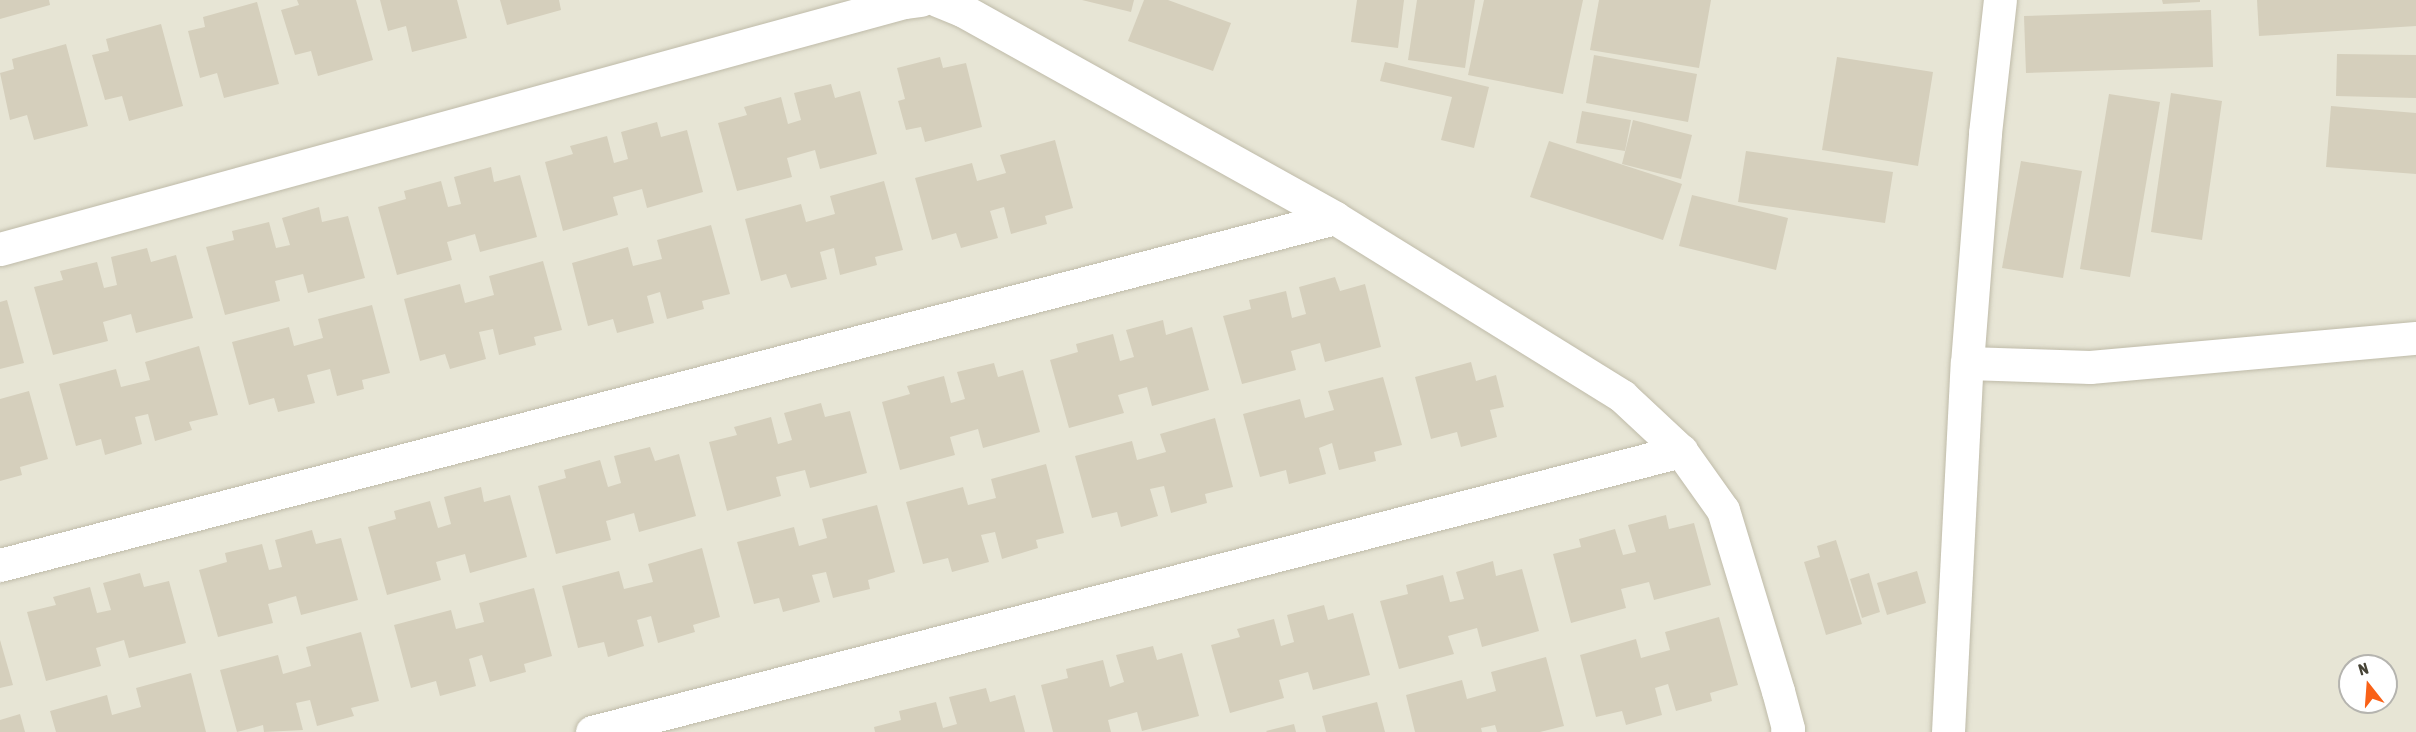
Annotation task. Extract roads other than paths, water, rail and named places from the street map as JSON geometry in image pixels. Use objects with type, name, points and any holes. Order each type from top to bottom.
[{"type":"street","points":[[0,249],[892,5],[921,0]]},
{"type":"street","points":[[937,0],[962,10],[1335,218],[1622,396],[1681,451],[1723,510],[1778,691],[1788,729],[1786,732]]},
{"type":"street","points":[[1948,732],[1967,363],[1985,133],[2000,0]]},
{"type":"street","points":[[0,565],[1335,218]]},
{"type":"street","points":[[1967,363],[2090,367],[2416,338]]},
{"type":"street","points":[[592,732],[1681,451]]}]
